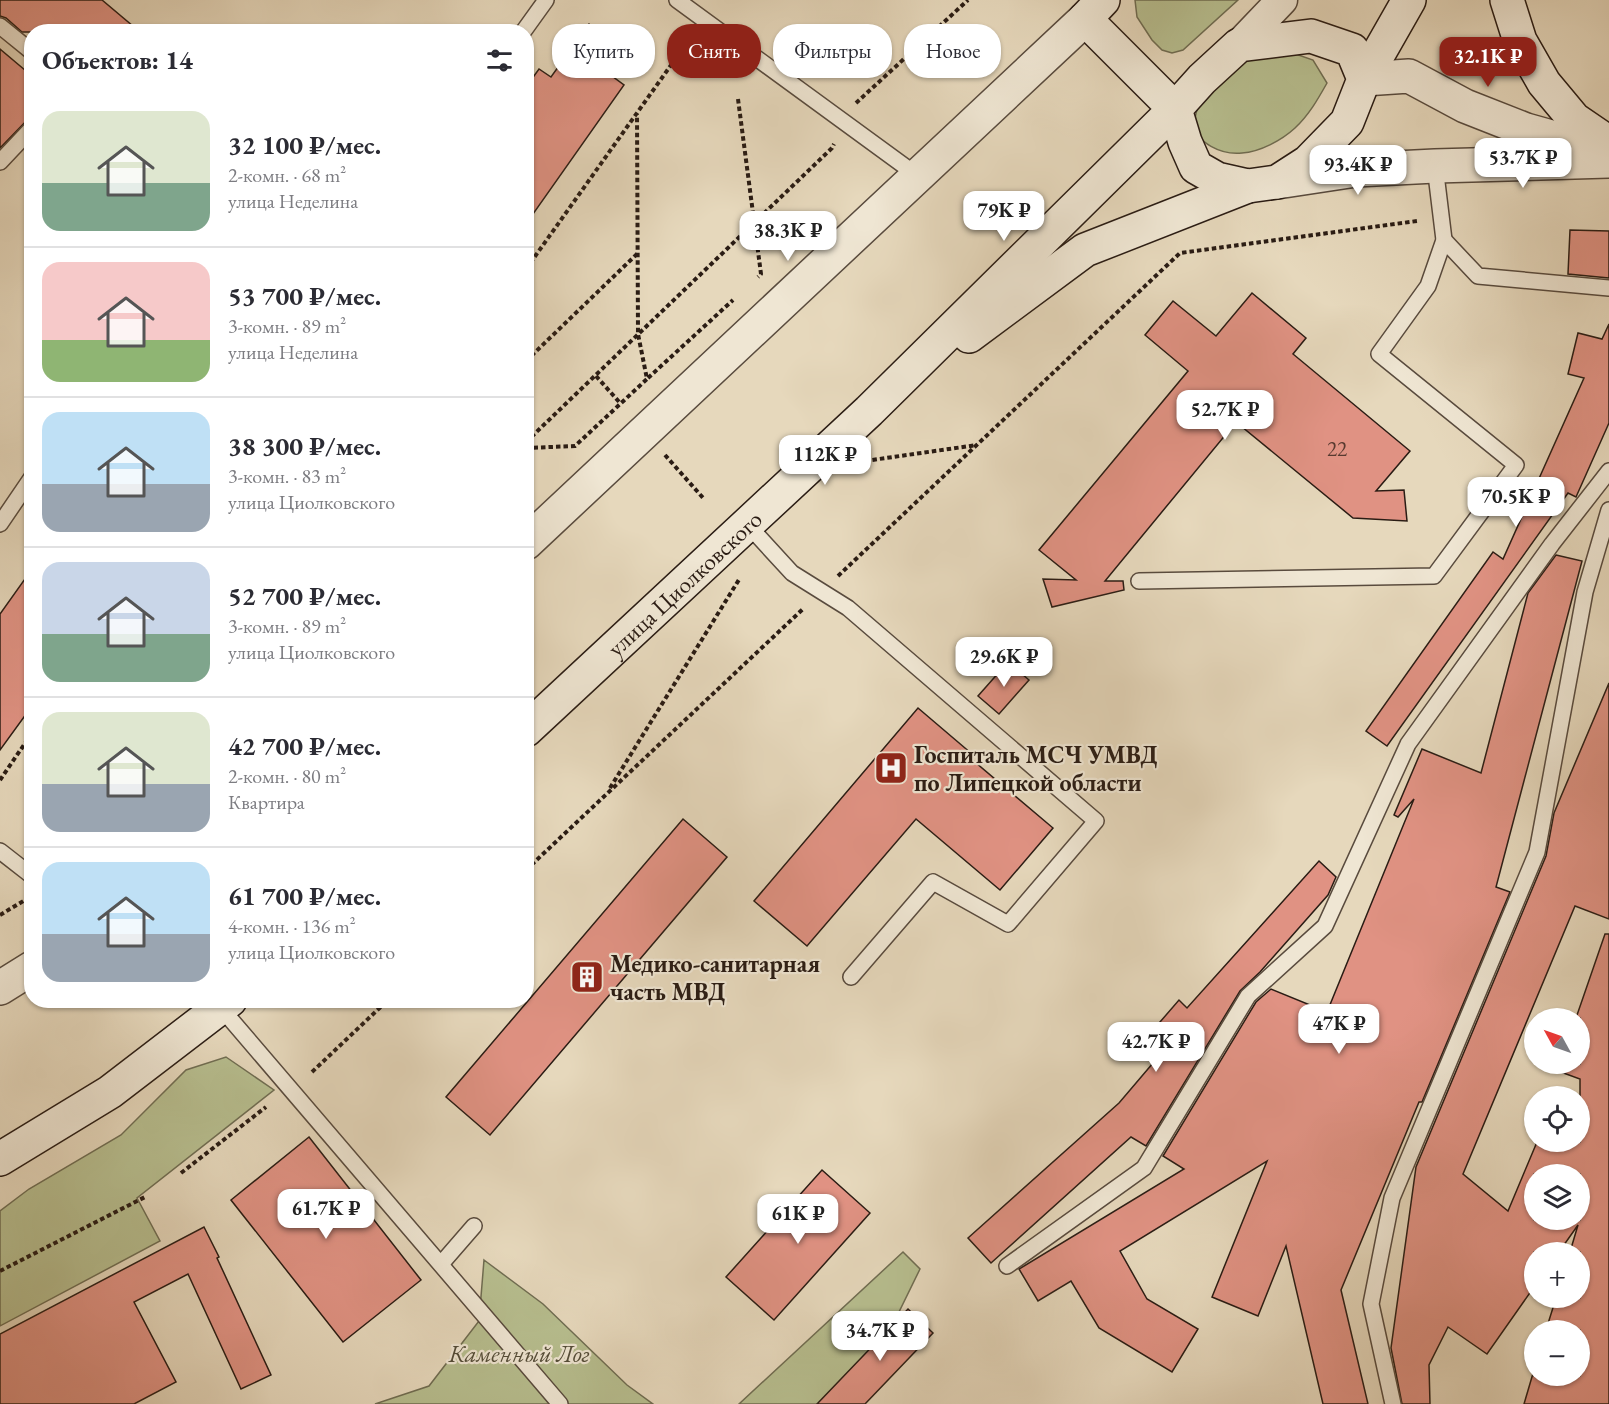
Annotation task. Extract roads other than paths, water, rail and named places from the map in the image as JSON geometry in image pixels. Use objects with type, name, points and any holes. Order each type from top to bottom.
[{"type":"main road","points":[[1263,184],[1308,162],[1347,122],[1364,79],[1409,0]]},
{"type":"main road","points":[[1507,0],[1520,41],[1544,83],[1574,118],[1609,143]]},
{"type":"main road","points":[[534,536],[1094,9],[1175,109],[1185,142],[1196,167],[1217,179],[1263,184],[1356,170],[1609,161]]},
{"type":"main road","points":[[1175,109],[1202,79],[1239,45],[1311,36],[1352,50],[1364,79]]},
{"type":"main road","points":[[1364,79],[1409,76],[1466,106],[1526,130],[1609,153]]},
{"type":"main road","name":"улица Циолковского","points":[[534,723],[869,411],[1175,109]]},
{"type":"main road","name":"улица Циолковского","points":[[869,411],[1085,250],[1263,184]]},
{"type":"main road","points":[[0,988],[24,973]]},
{"type":"main road","points":[[0,1159],[110,1092],[220,1008]]},
{"type":"street","points":[[1239,45],[1282,0]]},
{"type":"lane","points":[[529,24],[546,0]]},
{"type":"lane","points":[[677,0],[918,176]]},
{"type":"lane","points":[[0,26],[24,46]]},
{"type":"lane","points":[[0,162],[24,136]]},
{"type":"lane","points":[[1139,581],[1434,576],[1516,465],[1379,354],[1428,286],[1444,240],[1435,166]]},
{"type":"lane","points":[[1444,240],[1478,276],[1609,288]]},
{"type":"lane","points":[[1007,1266],[1144,1168],[1248,996],[1325,926],[1408,744],[1552,544],[1609,471]]},
{"type":"lane","points":[[0,524],[24,489]]},
{"type":"lane","points":[[1393,1404],[1371,1304],[1392,1198],[1537,852],[1586,592],[1609,510]]},
{"type":"lane","points":[[747,524],[792,573],[848,608],[1096,821],[1008,924],[933,882],[851,977]]},
{"type":"lane","points":[[0,851],[24,870]]},
{"type":"lane","points":[[228,1008],[441,1264],[561,1404]]},
{"type":"lane","points":[[441,1264],[474,1226]]},
{"type":"place","name":"Госпиталь МСЧ УМВД по Липецкой области","points":[[891,768]]},
{"type":"place","name":"Медико-санитарная часть МВД","points":[[587,977]]},
{"type":"park label","name":"Каменный Лог","points":[[519,1353]]}]
